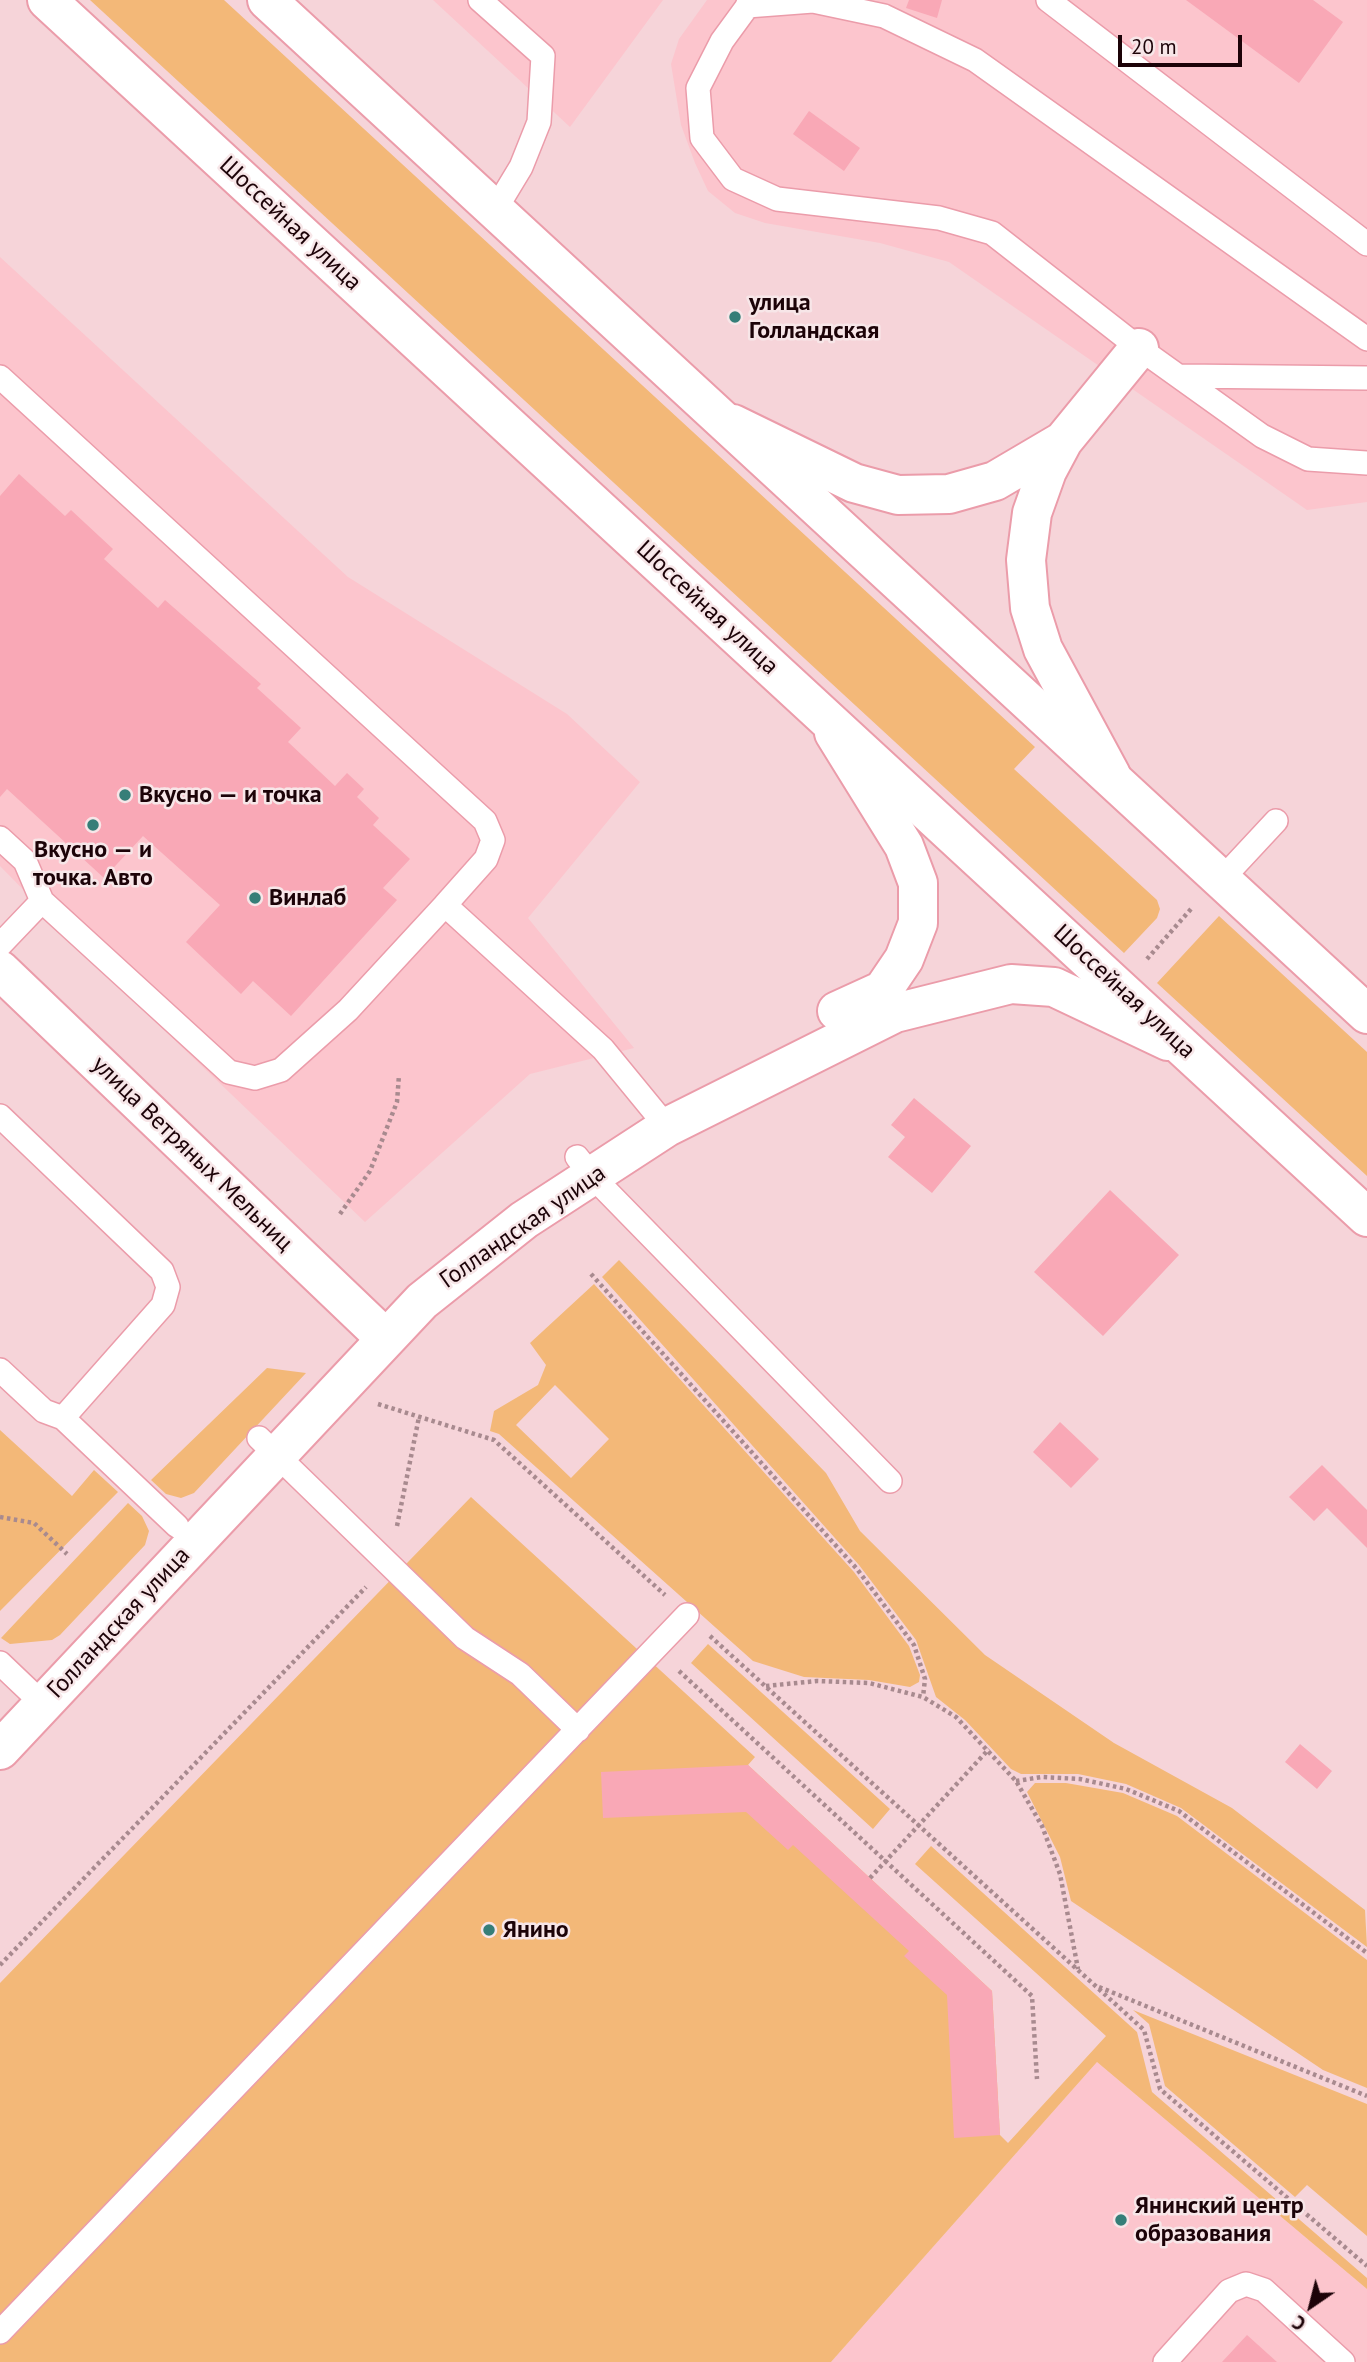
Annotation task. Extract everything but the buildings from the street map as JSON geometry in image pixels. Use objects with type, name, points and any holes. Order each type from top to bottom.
[{"type":"street","name":"Шоссейная улица","points":[[47,0],[1367,1217]]},
{"type":"street","points":[[267,0],[1367,1014]]},
{"type":"street","points":[[1112,777],[1042,649],[1030,608],[1026,560],[1032,513],[1047,471],[1063,442],[1139,348]]},
{"type":"street","points":[[724,419],[854,483],[898,495],[949,494],[995,481],[1063,442]]},
{"type":"street","name":"Голландская улица","points":[[0,1716],[267,1446],[376,1329],[524,1220],[585,1167],[661,1118],[883,990],[904,959],[918,923],[918,883],[904,846],[822,714]]},
{"type":"street","name":"улица Ветряных Мельниц","points":[[0,970],[376,1329]]},
{"type":"street","name":"Голландская улица","points":[[661,1118],[895,1013],[1011,984],[1054,987],[1102,1007],[1187,1050]]},
{"type":"street","name":"Голландская улица","points":[[0,1750],[28,1689],[177,1526],[267,1446]]},
{"type":"lane","points":[[480,0],[543,56],[539,122],[521,167],[495,210]]},
{"type":"lane","points":[[1048,0],[1367,244]]},
{"type":"lane","points":[[1367,339],[975,60],[884,16],[813,1],[749,3],[722,41],[698,88],[702,138],[733,179],[777,199],[939,218],[992,233],[1139,348],[1262,436],[1308,459],[1367,463]]},
{"type":"lane","points":[[1181,376],[1367,378]]},
{"type":"lane","points":[[0,377],[485,821],[493,840],[486,859],[348,1010],[281,1070],[255,1078],[229,1072],[42,901],[25,861],[0,838]]},
{"type":"lane","points":[[1222,879],[1276,821]]},
{"type":"lane","points":[[0,946],[42,901]]},
{"type":"lane","points":[[445,905],[603,1049],[661,1118]]},
{"type":"lane","points":[[0,1116],[162,1271],[168,1287],[163,1305],[63,1418]]},
{"type":"lane","points":[[585,1167],[890,1481]]},
{"type":"lane","points":[[0,1370],[44,1411],[63,1418],[177,1526]]},
{"type":"lane","points":[[267,1446],[466,1638],[520,1674],[578,1730]]},
{"type":"lane","points":[[0,2332],[687,1615]]},
{"type":"lane","points":[[1165,2362],[1230,2291],[1246,2284],[1264,2290],[1343,2362]]},
{"type":"path","points":[[1142,965],[1192,910],[1182,901]]},
{"type":"path","points":[[340,1214],[370,1171],[397,1102],[399,1075]]},
{"type":"path","points":[[592,1274],[857,1569],[914,1645],[925,1679],[923,1697]]},
{"type":"path","points":[[370,1401],[494,1440],[1143,2029],[1160,2089],[1367,2266]]},
{"type":"path","points":[[0,1965],[389,1564],[419,1417]]},
{"type":"path","points":[[0,1517],[34,1523],[67,1554]]},
{"type":"path","points":[[656,1649],[1032,1996],[1037,2079]]},
{"type":"path","points":[[765,1686],[817,1681],[869,1683],[923,1697],[956,1717],[989,1749],[1016,1781],[1042,1826],[1060,1874],[1079,1971]]},
{"type":"path","points":[[870,1878],[989,1749]]},
{"type":"path","points":[[1016,1781],[1042,1777],[1080,1779],[1126,1788],[1179,1811],[1367,1953]]},
{"type":"path","points":[[1096,1986],[1367,2096]]},
{"type":"shaded area","points":[[90,0],[224,0],[1035,747],[1014,769],[1157,900],[1160,909],[1157,918],[1124,953]]},
{"type":"shaded area","points":[[433,0],[663,0],[570,127]]},
{"type":"shaded area","points":[[707,0],[1367,0],[1367,502],[1307,510],[949,262],[880,243],[765,223],[735,213],[708,191],[695,163],[681,125],[671,64],[679,39]]},
{"type":"shaded area","points":[[0,257],[348,577],[567,714],[640,782],[528,918],[634,1048],[530,1074],[365,1222],[118,986],[0,866]]},
{"type":"shaded area","points":[[1219,916],[1367,1052],[1367,1176],[1157,983]]},
{"type":"shaded area","points":[[619,1260],[826,1473],[860,1531],[985,1655],[1114,1743],[1232,1808],[1365,1910],[1367,1947],[1181,1808],[1126,1784],[1078,1774],[1021,1774],[1011,1769],[965,1720],[936,1697],[916,1640],[859,1565],[602,1277]]},
{"type":"shaded area","points":[[594,1284],[854,1572],[909,1646],[920,1675],[919,1682],[910,1687],[869,1680],[804,1677],[753,1661],[499,1434],[490,1431],[494,1411],[538,1385],[546,1365],[530,1343]],"holes":[[[555,1385],[609,1439],[571,1478],[516,1425]]]},
{"type":"shaded area","points":[[267,1368],[306,1373],[194,1493],[181,1498],[166,1494],[151,1480]]},
{"type":"shaded area","points":[[0,1430],[72,1496],[94,1470],[118,1492],[0,1611]]},
{"type":"shaded area","name":"Янино","points":[[471,1497],[755,1757],[748,1765],[992,1991],[1000,2135],[1008,2143],[1106,2036],[915,1864],[931,1846],[1137,2032],[1152,2092],[1367,2278],[1367,2289],[1097,2062],[831,2362],[0,2362],[0,1983]]},
{"type":"shaded area","points":[[128,1503],[142,1516],[149,1531],[145,1545],[60,1635],[52,1640],[10,1644],[1,1638]]},
{"type":"shaded area","points":[[708,1644],[890,1809],[873,1829],[691,1663]]},
{"type":"shaded area","points":[[1035,1783],[1066,1783],[1123,1793],[1177,1816],[1367,1960],[1367,2088],[1323,2070],[1071,1901],[1060,1857],[1027,1792]]},
{"type":"shaded area","points":[[1133,2010],[1367,2104],[1367,2236],[1307,2185],[1295,2197],[1165,2086],[1149,2024]]},
{"type":"shaded area","name":"Янинский центр образования","points":[[1097,2062],[1367,2289],[1367,2362],[831,2362]]},
{"type":"place","name":"улица Голландская","points":[[735,317]]},
{"type":"place","name":"Вкусно — и точка","points":[[125,795]]},
{"type":"place","name":"Вкусно — и точка. Авто","points":[[93,825]]},
{"type":"place","name":"Винлаб","points":[[255,898]]},
{"type":"place","name":"Янино","points":[[489,1930]]},
{"type":"place","name":"Янинский центр образования","points":[[1121,2220]]}]
